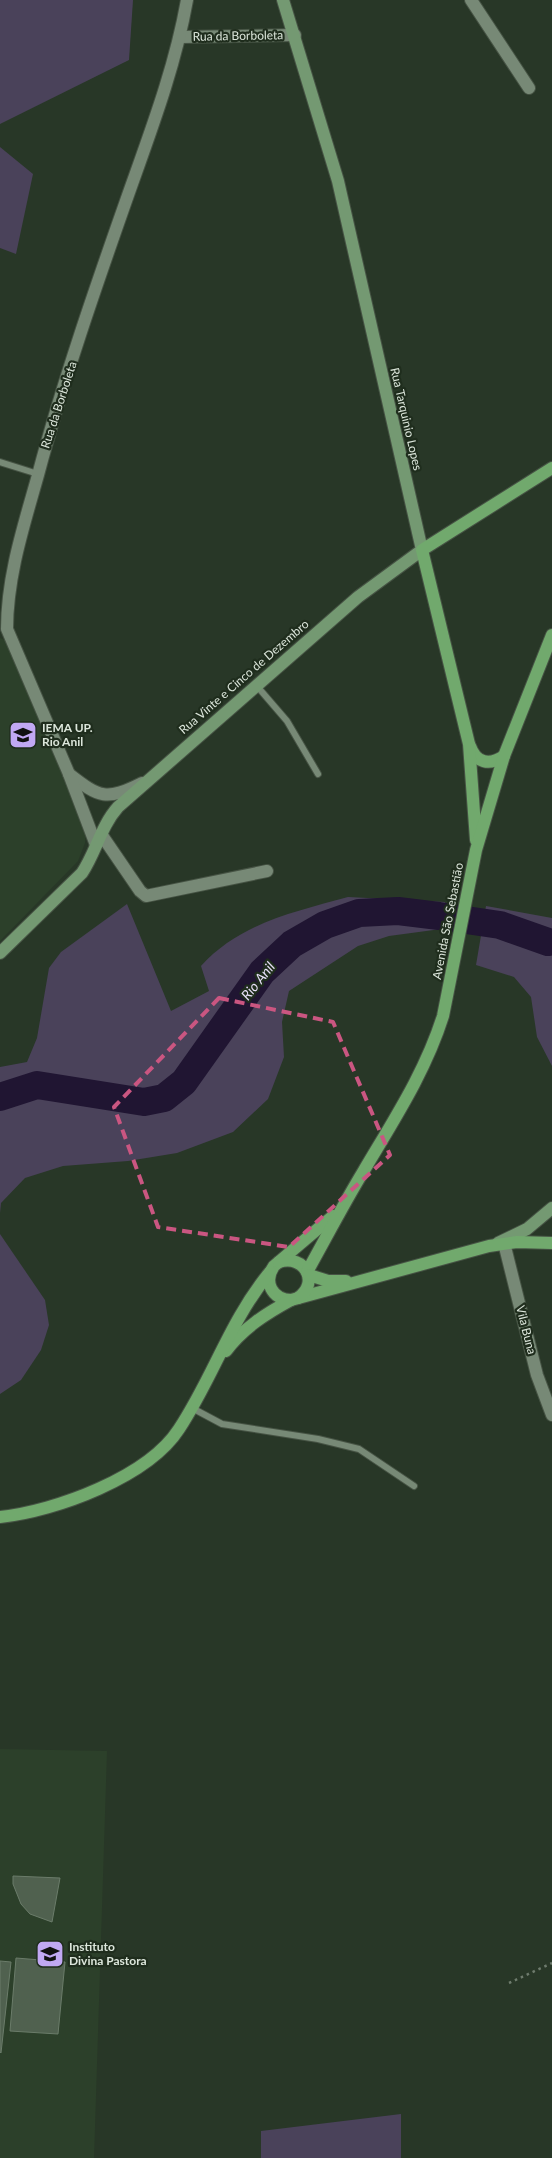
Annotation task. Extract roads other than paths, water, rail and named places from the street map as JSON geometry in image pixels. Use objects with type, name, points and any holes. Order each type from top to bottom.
[{"type":"main road","name":"Rua Tarquinio Lopes","points":[[284,0],[338,181],[422,550],[469,744],[476,850]]},
{"type":"main road","name":"Rua Vinte e Cinco de Dezembro","points":[[0,953],[82,873],[110,815],[144,782],[371,586],[422,550],[552,468]]},
{"type":"main road","name":"Avenida São Sebastião","points":[[308,1274],[346,1201],[425,1065],[443,1016],[476,850],[504,756],[552,635]]},
{"type":"main road","points":[[469,744],[472,753],[481,761],[493,762],[504,756]]},
{"type":"main road","name":"Avenida São Sebastião","points":[[214,1366],[240,1313],[275,1267],[324,1225],[346,1201]]},
{"type":"main road","points":[[489,1246],[527,1229],[552,1208]]},
{"type":"main road","points":[[382,1275],[338,1282],[308,1274],[297,1261],[275,1267],[269,1284],[274,1294],[285,1300],[294,1299],[489,1246],[504,1243],[552,1243]]},
{"type":"main road","points":[[0,1517],[54,1505],[94,1490],[136,1470],[165,1446],[178,1431],[214,1366],[241,1334],[260,1318],[294,1299],[307,1288],[308,1274]]},
{"type":"street","name":"Rua da Borboleta","points":[[188,0],[181,37],[168,80],[68,374],[38,474],[19,543],[4,628],[99,840],[140,891],[146,896],[267,871]]},
{"type":"street","points":[[470,0],[529,88]]},
{"type":"street","name":"Rua da Borboleta","points":[[181,37],[295,35]]},
{"type":"street","name":"Rua da Borboleta","points":[[69,774],[90,791],[107,795],[122,793],[144,782]]},
{"type":"street","name":"Vila Buna","points":[[504,1243],[537,1375],[552,1414]]},
{"type":"lane","points":[[0,462],[38,474]]},
{"type":"lane","points":[[256,685],[287,721],[318,774]]},
{"type":"lane","points":[[192,1408],[222,1424],[318,1439],[359,1449],[414,1486]]},
{"type":"waterway","name":"Rio Anil","points":[[0,1097],[37,1085],[144,1102],[164,1098],[184,1082],[262,972],[292,944],[325,925],[359,913],[398,911],[500,925],[548,942]]},
{"type":"waterway","name":"Rio Anil","points":[[552,941],[548,942],[552,950]]},
{"type":"place","name":"IEMA UP. Rio Anil","points":[[23,735]]},
{"type":"place","name":"Instituto Divina Pastora","points":[[50,1954]]}]
